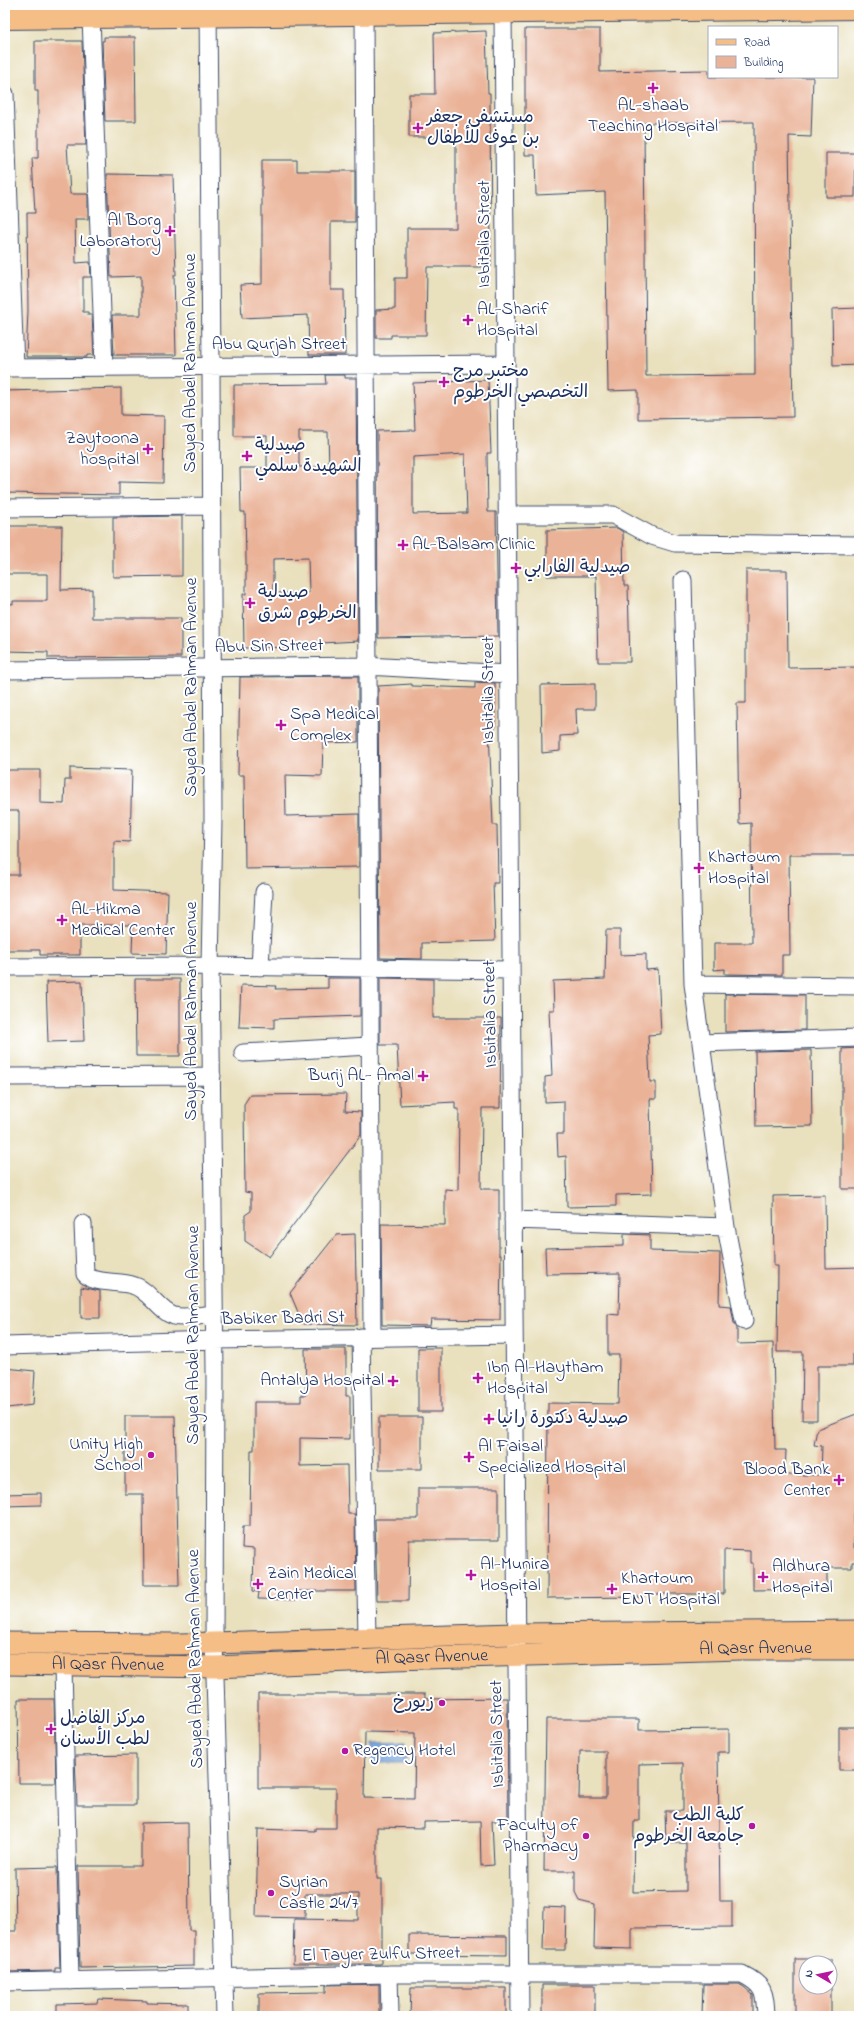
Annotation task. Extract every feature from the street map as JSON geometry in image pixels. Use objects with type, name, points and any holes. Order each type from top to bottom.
[{"type":"highway","points":[[5,18],[91,17],[208,10],[364,15],[859,8]]},
{"type":"main road","name":"Al Qasr Avenue","points":[[5,1643],[180,1644],[517,1634],[859,1631]]},
{"type":"main road","name":"Al Qasr Avenue","points":[[5,1664],[216,1667],[741,1649],[859,1649]]},
{"type":"street","name":"Sayed Abdel Rahman Avenue","points":[[208,10],[212,668],[210,966],[215,1340],[214,1642],[216,1667],[225,2016]]},
{"type":"street","name":"Isbitalia Street","points":[[503,12],[520,2016]]},
{"type":"street","points":[[364,15],[369,969],[366,1337],[368,1638]]},
{"type":"street","points":[[91,17],[104,367]]},
{"type":"street","points":[[5,94],[10,368]]},
{"type":"street","name":"Abu Qurjah Street","points":[[10,368],[506,364]]},
{"type":"street","points":[[5,508],[211,506]]},
{"type":"street","points":[[507,515],[613,515],[661,540],[675,543],[859,545]]},
{"type":"street","points":[[683,580],[693,984],[726,1227],[744,1321]]},
{"type":"street","name":"Abu Sin Street","points":[[5,670],[367,666],[508,674]]},
{"type":"street","points":[[260,967],[264,892]]},
{"type":"street","points":[[5,967],[210,966],[511,970]]},
{"type":"street","points":[[693,984],[859,986]]},
{"type":"street","points":[[701,1043],[859,1038]]},
{"type":"street","points":[[243,1053],[369,1046]]},
{"type":"street","points":[[5,1077],[212,1076]]},
{"type":"street","points":[[513,1220],[726,1227]]},
{"type":"street","points":[[83,1224],[85,1274],[88,1278],[134,1285],[141,1289],[169,1314],[176,1316],[214,1314]]},
{"type":"street","name":"Babiker Badri St","points":[[5,1346],[215,1340],[514,1335]]},
{"type":"street","points":[[63,1665],[70,1981]]},
{"type":"street","points":[[389,1974],[390,2016]]},
{"type":"street","name":"El Tayer Zulfu Street","points":[[5,1982],[389,1974],[742,1974],[756,1981],[765,1995],[766,2016]]},
{"type":"water","points":[[406,1742],[406,1763],[372,1763],[372,1743]]},
{"type":"building","points":[[525,29],[600,29],[600,72],[708,70],[708,78],[813,78],[811,137],[789,136],[793,417],[638,419],[638,390],[608,391],[605,192],[536,195],[535,155],[525,155]],"holes":[[[754,122],[755,375],[646,376],[644,123]]]},
{"type":"building","points":[[486,31],[488,93],[490,93],[491,267],[427,267],[426,335],[391,335],[391,338],[376,338],[376,310],[395,309],[395,278],[407,278],[407,228],[456,228],[456,137],[409,137],[409,94],[435,94],[434,33]]},
{"type":"building","points":[[104,37],[135,37],[136,121],[105,121],[102,41],[104,41]]},
{"type":"building","points":[[35,41],[82,41],[86,145],[67,145],[70,194],[88,194],[88,219],[75,219],[76,263],[90,262],[91,277],[83,277],[83,312],[88,312],[88,315],[92,315],[94,355],[87,355],[87,357],[26,357],[28,311],[27,213],[35,213],[32,158],[38,158],[38,91],[35,91]]},
{"type":"building","points":[[826,153],[856,153],[855,197],[826,197]]},
{"type":"building","points":[[262,160],[297,160],[297,171],[355,171],[355,222],[331,222],[331,290],[344,290],[345,355],[309,355],[308,315],[242,318],[240,285],[262,284]]},
{"type":"building","points":[[107,174],[173,175],[176,275],[174,275],[176,355],[114,355],[112,315],[141,315],[141,276],[111,277]]},
{"type":"building","points":[[859,308],[859,365],[833,366],[832,309]]},
{"type":"building","points":[[325,375],[345,375],[345,378],[356,378],[358,641],[303,644],[303,647],[244,648],[243,594],[246,594],[245,512],[241,512],[240,468],[267,468],[267,436],[234,436],[234,385],[326,384]],"holes":[[[299,432],[328,432],[329,467],[299,467]],[[308,558],[309,593],[273,593],[273,559]]]},
{"type":"building","points":[[488,380],[491,453],[487,453],[488,512],[496,512],[498,636],[378,638],[377,431],[415,430],[413,383]],"holes":[[[465,454],[467,513],[413,514],[413,457]]]},
{"type":"building","points":[[121,388],[121,415],[164,416],[163,483],[119,482],[119,495],[5,493],[5,391]]},
{"type":"building","points":[[182,516],[182,576],[113,577],[113,517]]},
{"type":"building","points":[[5,526],[62,526],[61,590],[92,589],[92,618],[181,618],[181,657],[48,658],[48,652],[5,651],[5,603],[13,604],[13,601],[47,601],[47,574],[5,574]]},
{"type":"building","points":[[617,528],[623,532],[624,586],[628,586],[630,662],[598,662],[596,576],[547,576],[547,530]]},
{"type":"building","points":[[746,570],[787,570],[788,668],[859,667],[859,855],[789,855],[790,955],[782,955],[782,975],[725,974],[725,969],[714,970],[714,943],[752,943],[751,823],[739,824],[737,703],[746,703]]},
{"type":"building","points":[[358,676],[358,742],[323,743],[322,776],[285,775],[286,816],[359,814],[359,867],[245,869],[244,775],[238,775],[240,677]]},
{"type":"building","points":[[475,682],[495,683],[495,729],[489,730],[493,825],[497,825],[498,883],[493,883],[495,941],[422,943],[422,959],[380,958],[378,686],[412,684],[412,686],[475,688]]},
{"type":"building","points":[[595,684],[595,709],[576,709],[577,735],[560,736],[560,751],[542,753],[541,685]]},
{"type":"building","points":[[70,768],[132,770],[130,842],[114,841],[114,890],[168,892],[166,954],[132,953],[133,925],[80,925],[80,955],[40,955],[40,950],[5,950],[5,875],[19,875],[19,811],[5,811],[5,770],[40,770],[40,803],[64,804],[65,780],[70,780]]},
{"type":"building","points":[[606,930],[620,930],[620,955],[646,954],[646,970],[658,969],[661,1034],[648,1035],[650,1082],[656,1082],[656,1099],[650,1099],[652,1194],[616,1195],[616,1206],[567,1207],[566,1156],[558,1157],[557,1134],[564,1134],[564,1101],[545,1102],[545,1077],[552,1076],[549,1010],[554,1010],[553,981],[605,979]]},
{"type":"building","points":[[328,978],[360,978],[360,1016],[274,1019],[274,1028],[239,1027],[241,985],[276,986],[275,989],[328,988]]},
{"type":"building","points":[[380,978],[433,979],[433,1018],[501,1018],[500,1108],[482,1108],[481,1189],[499,1189],[499,1255],[501,1255],[500,1320],[431,1319],[430,1326],[382,1325],[381,1224],[445,1225],[445,1189],[458,1190],[459,1109],[455,1109],[455,1102],[400,1105],[397,1045],[380,1045]]},
{"type":"building","points":[[135,979],[180,979],[180,1056],[136,1056]]},
{"type":"building","points":[[82,981],[84,1041],[48,1042],[46,982]]},
{"type":"building","points":[[725,994],[805,995],[805,1030],[725,1032]]},
{"type":"building","points":[[859,1048],[859,1189],[842,1189],[842,1049]]},
{"type":"building","points":[[811,1050],[812,1126],[756,1127],[755,1051]]},
{"type":"building","points":[[346,1094],[345,1111],[361,1112],[361,1135],[269,1257],[245,1241],[245,1215],[251,1211],[251,1193],[245,1192],[244,1104],[250,1095]]},
{"type":"building","points":[[825,1195],[826,1268],[859,1267],[859,1353],[853,1353],[853,1366],[817,1366],[817,1420],[802,1420],[803,1352],[777,1352],[778,1266],[774,1266],[773,1196]]},
{"type":"building","points":[[355,1234],[357,1325],[303,1324],[290,1293],[336,1235]]},
{"type":"building","points":[[624,1234],[650,1235],[650,1251],[720,1253],[719,1305],[731,1306],[734,1323],[737,1328],[737,1344],[773,1343],[775,1450],[786,1450],[785,1475],[821,1475],[822,1446],[814,1445],[817,1429],[859,1413],[859,1514],[854,1514],[854,1548],[859,1548],[859,1562],[852,1562],[852,1568],[827,1568],[827,1589],[753,1590],[753,1563],[750,1563],[750,1551],[724,1550],[724,1594],[643,1594],[643,1597],[547,1598],[548,1403],[618,1404],[619,1355],[608,1355],[608,1314],[619,1315],[620,1273],[546,1274],[545,1248],[624,1246]]},
{"type":"building","points":[[81,1287],[100,1291],[100,1318],[81,1318]]},
{"type":"building","points":[[418,1348],[441,1348],[441,1412],[418,1412]]},
{"type":"building","points":[[305,1349],[346,1349],[346,1396],[350,1396],[350,1439],[300,1438],[300,1466],[347,1465],[348,1514],[355,1514],[356,1591],[296,1591],[296,1600],[258,1599],[259,1592],[253,1591],[254,1549],[242,1548],[243,1526],[250,1526],[251,1450],[254,1450],[254,1402],[301,1402],[301,1395],[306,1395]]},
{"type":"building","name":"Unity High School","points":[[5,1368],[35,1371],[33,1405],[7,1408],[7,1399],[5,1399]]},
{"type":"building","points":[[125,1416],[175,1416],[179,1585],[144,1585],[143,1494],[125,1494]]},
{"type":"building","points":[[379,1417],[422,1417],[422,1469],[379,1469]]},
{"type":"building","points":[[418,1488],[499,1488],[499,1540],[409,1540],[408,1601],[377,1601],[375,1519],[418,1519]]},
{"type":"building","points":[[41,1493],[41,1505],[5,1506],[5,1494]]},
{"type":"building","points":[[258,1694],[425,1694],[425,1699],[507,1698],[508,1821],[492,1821],[494,1865],[481,1866],[480,1821],[424,1822],[424,1828],[377,1827],[377,1879],[382,1879],[382,1963],[380,1964],[293,1964],[294,1919],[358,1920],[358,1894],[305,1894],[305,1918],[256,1917],[258,1829],[315,1831],[315,1828],[336,1828],[336,1788],[258,1788]],"holes":[[[365,1732],[415,1733],[414,1799],[364,1798]]]},
{"type":"building","points":[[18,1699],[54,1699],[56,1783],[19,1783]]},
{"type":"building","name":"Faculty of Pharmacy","points":[[546,1719],[639,1719],[639,1730],[729,1729],[729,1752],[718,1752],[720,1901],[732,1901],[732,1927],[632,1928],[632,1949],[594,1948],[595,1904],[579,1900],[575,1892],[575,1871],[544,1871]],"holes":[[[580,1751],[606,1751],[606,1798],[579,1798]],[[683,1763],[683,1811],[665,1811],[666,1843],[686,1843],[686,1891],[633,1892],[634,1821],[639,1821],[639,1764]]]},
{"type":"building","points":[[839,1727],[859,1727],[859,1770],[839,1770]]},
{"type":"building","points":[[136,1755],[136,1805],[77,1805],[75,1756]]},
{"type":"building","points":[[188,1822],[189,1930],[194,1930],[194,1966],[80,1968],[78,1866],[141,1866],[141,1823]]},
{"type":"building","points":[[57,1867],[60,1968],[55,1968],[55,1971],[5,1972],[5,1931],[16,1931],[15,1868]]},
{"type":"building","points":[[544,1907],[566,1908],[565,1950],[543,1950]]},
{"type":"building","points":[[409,1935],[507,1936],[507,1955],[409,1954]]},
{"type":"building","points":[[795,1959],[798,1959],[798,1995],[831,1995],[831,2016],[795,2016]]},
{"type":"building","points":[[379,1984],[379,2016],[259,2016],[259,1993],[326,1992],[326,1985]]},
{"type":"building","points":[[703,1984],[739,1984],[744,1987],[753,1995],[753,2016],[702,2016]]},
{"type":"building","points":[[542,1985],[595,1985],[595,2016],[542,2016]]},
{"type":"building","points":[[411,1988],[506,1988],[506,2016],[410,2016]]},
{"type":"building","points":[[99,1999],[147,2001],[147,2003],[188,2004],[188,2016],[57,2016],[57,2004],[98,2003]]},
{"type":"place","name":"AL-shaab Teaching Hospital","points":[[653,88]]},
{"type":"place","name":"مستشفى جعفر بن عوف للأطفال","points":[[418,128]]},
{"type":"place","name":"Al Borg Laboratory","points":[[170,231]]},
{"type":"place","name":"AL-Sharif Hospital","points":[[468,320]]},
{"type":"place","name":"مختبر مرج التخصصي الخرطوم","points":[[444,382]]},
{"type":"place","name":"Zaytoona hospital","points":[[148,449]]},
{"type":"place","name":"صيدلية الشهيدة سلمي","points":[[247,456]]},
{"type":"place","name":"AL-Balsam Clinic","points":[[403,545]]},
{"type":"place","name":"صيدلية الفارابي","points":[[516,568]]},
{"type":"place","name":"صيدلية الخرطوم شرق","points":[[250,603]]},
{"type":"place","name":"Spa Medical Complex","points":[[281,725]]},
{"type":"place","name":"Khartoum Hospital","points":[[699,868]]},
{"type":"place","name":"AL-Hikma Medical Center","points":[[62,920]]},
{"type":"place","name":"Burij AL- Amal","points":[[423,1076]]},
{"type":"place","name":"Ibn Al-Haytham Hospital","points":[[478,1378]]},
{"type":"place","name":"Antalya Hospital","points":[[393,1381]]},
{"type":"place","name":"صيدلية دكتورة رانيا","points":[[489,1419]]},
{"type":"place","name":"Unity High School","points":[[151,1455]]},
{"type":"place","name":"Al Faisal Specialized Hospital","points":[[469,1457]]},
{"type":"place","name":"Blood Bank Center","points":[[839,1480]]},
{"type":"place","name":"Al-Munira Hospital","points":[[471,1575]]},
{"type":"place","name":"Aldhura Hospital","points":[[763,1577]]},
{"type":"place","name":"Zain Medical Center","points":[[258,1584]]},
{"type":"place","name":"Khartoum ENT Hospital","points":[[612,1589]]},
{"type":"place","name":"زيورخ","points":[[442,1703]]},
{"type":"place","name":"مركز الفاضل لطب الأسنان","points":[[51,1729]]},
{"type":"place","name":"Regency Hotel","points":[[345,1751]]},
{"type":"place","name":"كلية الطب جامعة الخرطوم","points":[[752,1826]]},
{"type":"place","name":"Faculty of Pharmacy","points":[[586,1836]]},
{"type":"place","name":"Syrian Castle 24/7","points":[[271,1893]]}]
